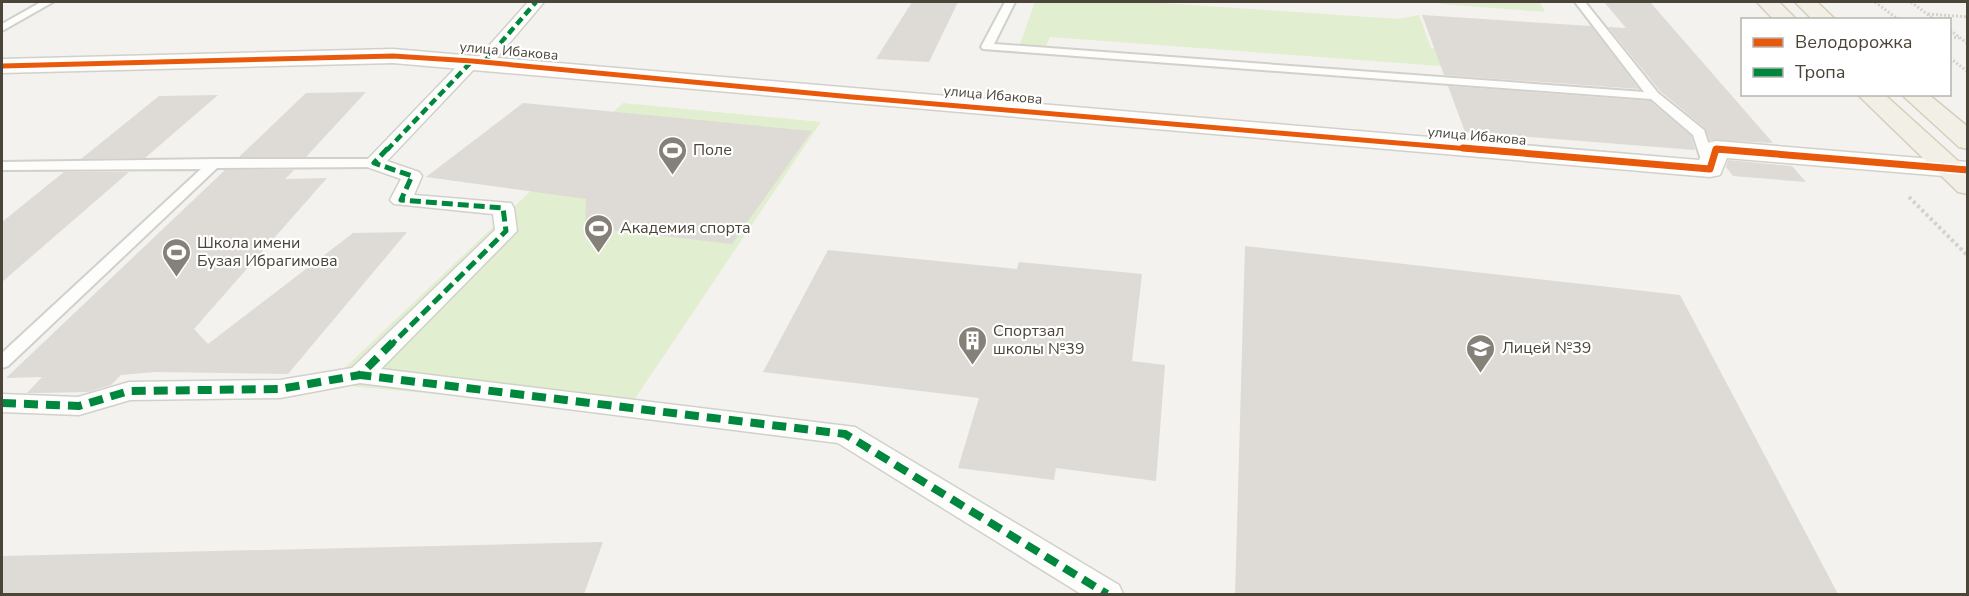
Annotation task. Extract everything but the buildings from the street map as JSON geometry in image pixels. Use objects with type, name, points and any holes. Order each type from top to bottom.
[{"type":"main road","points":[[1767,2],[1785,18]]},
{"type":"main road","points":[[1805,2],[1824,18]]},
{"type":"main road","points":[[1871,96],[1962,175]]},
{"type":"main road","points":[[1915,96],[1968,141]]},
{"type":"street","points":[[360,375],[506,231],[503,208],[400,200],[412,176],[374,163],[536,2]]},
{"type":"street","name":"улица Ибакова","points":[[2,66],[393,56],[864,98],[1710,168]]},
{"type":"street","points":[[1710,168],[1716,149],[1872,160],[1962,175]]},
{"type":"street","points":[[2,403],[80,406],[129,391],[280,389],[360,375],[845,434],[1107,594]]},
{"type":"lane","points":[[2,28],[48,2]]},
{"type":"lane","points":[[1010,2],[987,47],[1654,96]]},
{"type":"lane","points":[[1580,2],[1654,96],[1699,133],[1710,168]]},
{"type":"lane","points":[[2,363],[215,163]]},
{"type":"lane","points":[[2,166],[374,163]]},
{"type":"path","points":[[1875,2],[1896,18]]},
{"type":"path","points":[[1911,2],[1933,18]]},
{"type":"path","points":[[1928,14],[1968,17]]},
{"type":"path","points":[[1951,31],[1968,44]]},
{"type":"path","points":[[1951,37],[1959,38]]},
{"type":"path","points":[[1951,59],[1968,72]]},
{"type":"path","points":[[1872,160],[1968,256]]},
{"type":"green space","points":[[1035,2],[1148,2],[1398,19],[1419,15],[1431,48],[1580,60],[1534,73],[1050,37],[1046,46],[1020,44]]},
{"type":"green space","points":[[1439,2],[1540,2],[1545,12],[1440,4]]},
{"type":"green space","name":"Академия спорта","points":[[623,103],[821,122],[626,412],[328,384]]},
{"type":"marked path","points":[[484,62],[536,2]]},
{"type":"marked path","points":[[472,61],[374,163],[412,176],[401,200],[503,208],[506,231],[360,375],[845,434],[1107,594]]},
{"type":"marked path","points":[[2,403],[79,406],[129,391],[280,389],[360,375]]},
{"type":"cycle path","points":[[2,66],[393,56],[1710,169],[1716,149],[1968,170]]},
{"type":"place","name":"Поле","points":[[672,176]]},
{"type":"place","name":"Академия спорта","points":[[599,254]]},
{"type":"place","name":"Школа имени Бузая Ибрагимова","points":[[176,278]]},
{"type":"place","name":"Спортзал школы №39","points":[[972,366]]},
{"type":"place","name":"Лицей №39","points":[[1481,374]]}]
